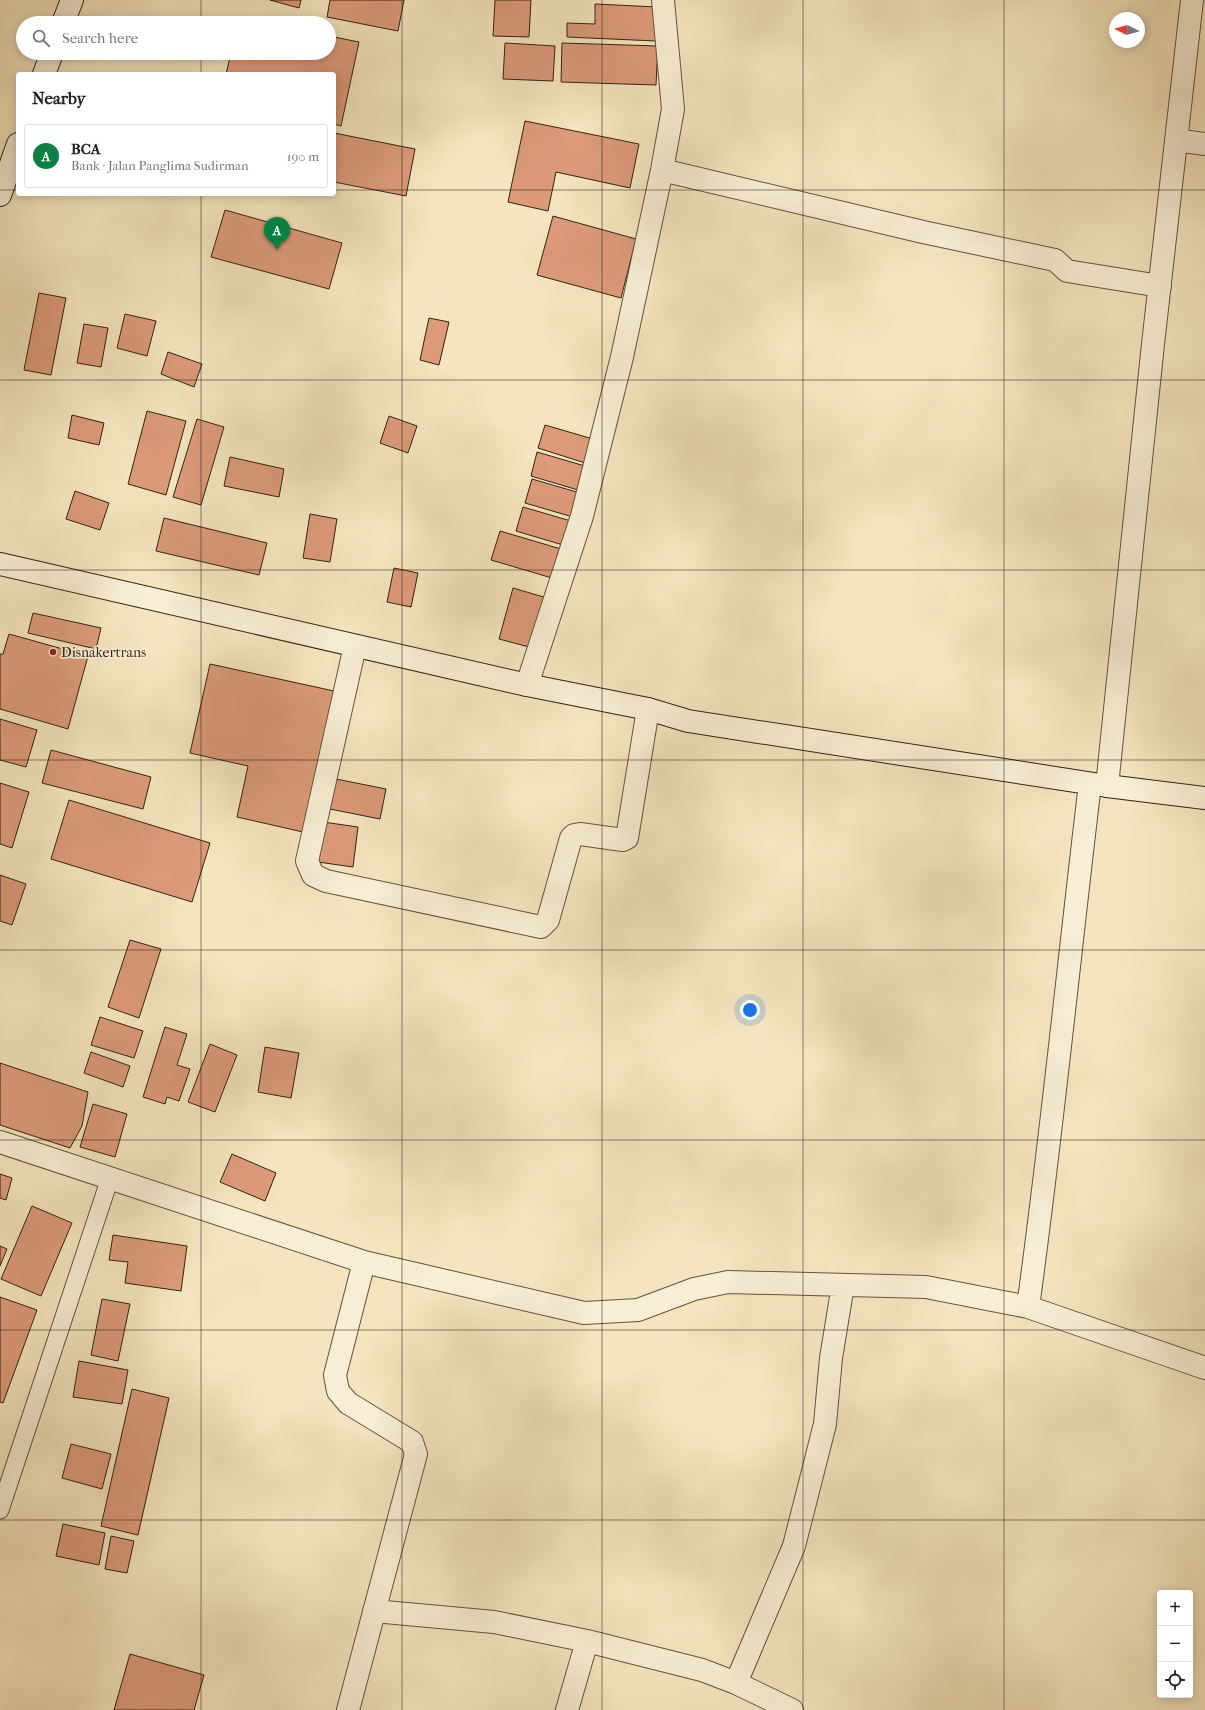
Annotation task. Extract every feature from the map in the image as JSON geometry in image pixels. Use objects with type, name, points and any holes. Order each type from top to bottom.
[{"type":"street","points":[[66,16],[72,0]]},
{"type":"street","points":[[527,685],[584,508],[622,357],[662,170],[673,109],[663,0]]},
{"type":"street","points":[[1028,1307],[1046,1175],[1062,1023],[1098,785],[1160,286],[1192,0]]},
{"type":"street","points":[[45,72],[49,60]]},
{"type":"street","points":[[1176,140],[1205,144]]},
{"type":"street","points":[[0,195],[16,150]]},
{"type":"street","points":[[662,170],[923,232],[1056,260],[1067,271],[1160,286]]},
{"type":"street","points":[[0,564],[527,685],[648,709],[688,721],[1098,785],[1205,798]]},
{"type":"street","points":[[355,646],[307,861],[313,875],[326,880],[480,914],[541,927],[548,920],[571,838],[574,835],[580,834],[623,840],[627,838],[648,709]]},
{"type":"street","points":[[0,1142],[364,1262],[584,1313],[638,1310],[694,1288],[728,1282],[926,1287],[1028,1307],[1205,1368]]},
{"type":"street","points":[[348,1710],[416,1454],[412,1442],[348,1402],[338,1391],[335,1375],[364,1262]]},
{"type":"street","points":[[736,1683],[794,1546],[825,1424],[831,1358],[843,1285]]},
{"type":"street","points":[[374,1611],[494,1622],[587,1641],[702,1670],[736,1683],[792,1710]]},
{"type":"street","points":[[567,1710],[587,1641]]},
{"type":"lane","points":[[0,1510],[110,1178]]},
{"type":"building","points":[[270,0],[301,0],[299,8]]},
{"type":"building","points":[[330,0],[404,0],[398,31],[336,19],[336,16],[327,16]]},
{"type":"building","points":[[495,0],[531,0],[529,37],[493,36]]},
{"type":"building","points":[[595,4],[657,7],[656,41],[567,37],[567,23],[595,24]]},
{"type":"building","points":[[336,37],[359,42],[341,126],[336,125],[336,72],[226,72],[229,60],[336,60]]},
{"type":"building","points":[[505,43],[555,46],[553,81],[503,79]]},
{"type":"building","points":[[562,43],[658,46],[656,85],[561,82]]},
{"type":"building","points":[[525,121],[639,144],[630,188],[556,172],[548,211],[508,202]]},
{"type":"building","points":[[336,133],[415,149],[406,196],[336,182]]},
{"type":"building","points":[[225,210],[342,243],[329,289],[211,257]]},
{"type":"building","points":[[553,216],[636,239],[621,298],[537,275]]},
{"type":"building","points":[[39,293],[66,298],[51,375],[24,370]]},
{"type":"building","points":[[125,314],[156,321],[147,356],[117,348]]},
{"type":"building","points":[[429,318],[449,322],[439,365],[420,360]]},
{"type":"building","points":[[84,324],[108,328],[101,367],[77,363]]},
{"type":"building","points":[[168,352],[202,364],[194,387],[161,374]]},
{"type":"building","points":[[147,411],[186,421],[166,495],[128,484]]},
{"type":"building","points":[[72,415],[104,423],[99,445],[68,438]]},
{"type":"building","points":[[389,416],[417,426],[408,453],[380,443]]},
{"type":"building","points":[[197,419],[224,427],[201,505],[173,497]]},
{"type":"building","points":[[545,425],[593,439],[585,463],[538,448]]},
{"type":"building","points":[[537,452],[585,466],[578,490],[531,476]]},
{"type":"building","points":[[230,457],[284,469],[279,497],[224,486]]},
{"type":"building","points":[[532,479],[580,493],[573,517],[525,503]]},
{"type":"building","points":[[75,491],[109,503],[100,530],[66,519]]},
{"type":"building","points":[[523,507],[571,521],[563,545],[516,531]]},
{"type":"building","points":[[310,514],[337,519],[330,562],[303,558]]},
{"type":"building","points":[[164,518],[267,543],[259,575],[156,551]]},
{"type":"building","points":[[500,531],[561,549],[552,578],[491,560]]},
{"type":"building","points":[[394,568],[418,573],[411,607],[387,602]]},
{"type":"building","points":[[513,588],[547,598],[533,648],[499,639]]},
{"type":"building","points":[[33,613],[101,628],[96,649],[28,633]]},
{"type":"building","points":[[9,634],[88,656],[68,729],[0,709],[0,654],[3,654]]},
{"type":"building","points":[[210,664],[334,691],[303,832],[237,817],[248,766],[190,753]]},
{"type":"building","points":[[0,719],[37,730],[26,767],[0,760]]},
{"type":"building","points":[[51,750],[151,777],[143,809],[42,783]]},
{"type":"building","points":[[331,778],[386,789],[380,819],[325,808]]},
{"type":"building","points":[[0,783],[29,792],[12,848],[0,844]]},
{"type":"building","points":[[69,800],[210,843],[192,902],[51,859]]},
{"type":"building","points":[[323,822],[358,827],[353,867],[318,862]]},
{"type":"building","points":[[0,875],[26,884],[12,925],[0,921]]},
{"type":"building","points":[[130,940],[161,949],[139,1018],[108,1007]]},
{"type":"building","points":[[100,1017],[143,1031],[134,1058],[91,1045]]},
{"type":"building","points":[[165,1027],[187,1034],[177,1065],[190,1069],[179,1101],[167,1097],[165,1104],[143,1097]]},
{"type":"building","points":[[210,1044],[237,1055],[215,1112],[188,1102]]},
{"type":"building","points":[[265,1047],[299,1053],[291,1098],[258,1092]]},
{"type":"building","points":[[91,1052],[130,1066],[123,1087],[84,1073]]},
{"type":"building","points":[[0,1063],[88,1092],[82,1126],[70,1148],[0,1125]]},
{"type":"building","points":[[93,1104],[127,1114],[115,1157],[80,1147]]},
{"type":"building","points":[[232,1154],[276,1173],[265,1201],[220,1182]]},
{"type":"building","points":[[0,1174],[12,1178],[6,1200],[0,1198]]},
{"type":"building","points":[[32,1206],[72,1223],[41,1296],[1,1279]]},
{"type":"building","points":[[113,1235],[187,1246],[181,1291],[125,1283],[128,1262],[109,1260]]},
{"type":"building","points":[[0,1246],[7,1249],[0,1266]]},
{"type":"building","points":[[0,1297],[37,1310],[3,1403],[0,1402]]},
{"type":"building","points":[[102,1299],[130,1304],[118,1361],[91,1355]]},
{"type":"building","points":[[79,1361],[128,1370],[122,1404],[73,1397]]},
{"type":"building","points":[[132,1389],[169,1398],[138,1535],[101,1526]]},
{"type":"building","points":[[71,1444],[111,1454],[102,1489],[62,1478]]},
{"type":"building","points":[[63,1524],[105,1533],[99,1565],[56,1556]]},
{"type":"building","points":[[111,1536],[134,1541],[127,1573],[105,1569]]},
{"type":"building","points":[[130,1654],[204,1675],[194,1710],[114,1710]]},
{"type":"place","name":"BCA","points":[[277,250]]},
{"type":"place","name":"Disnakertrans","points":[[53,652]]}]
